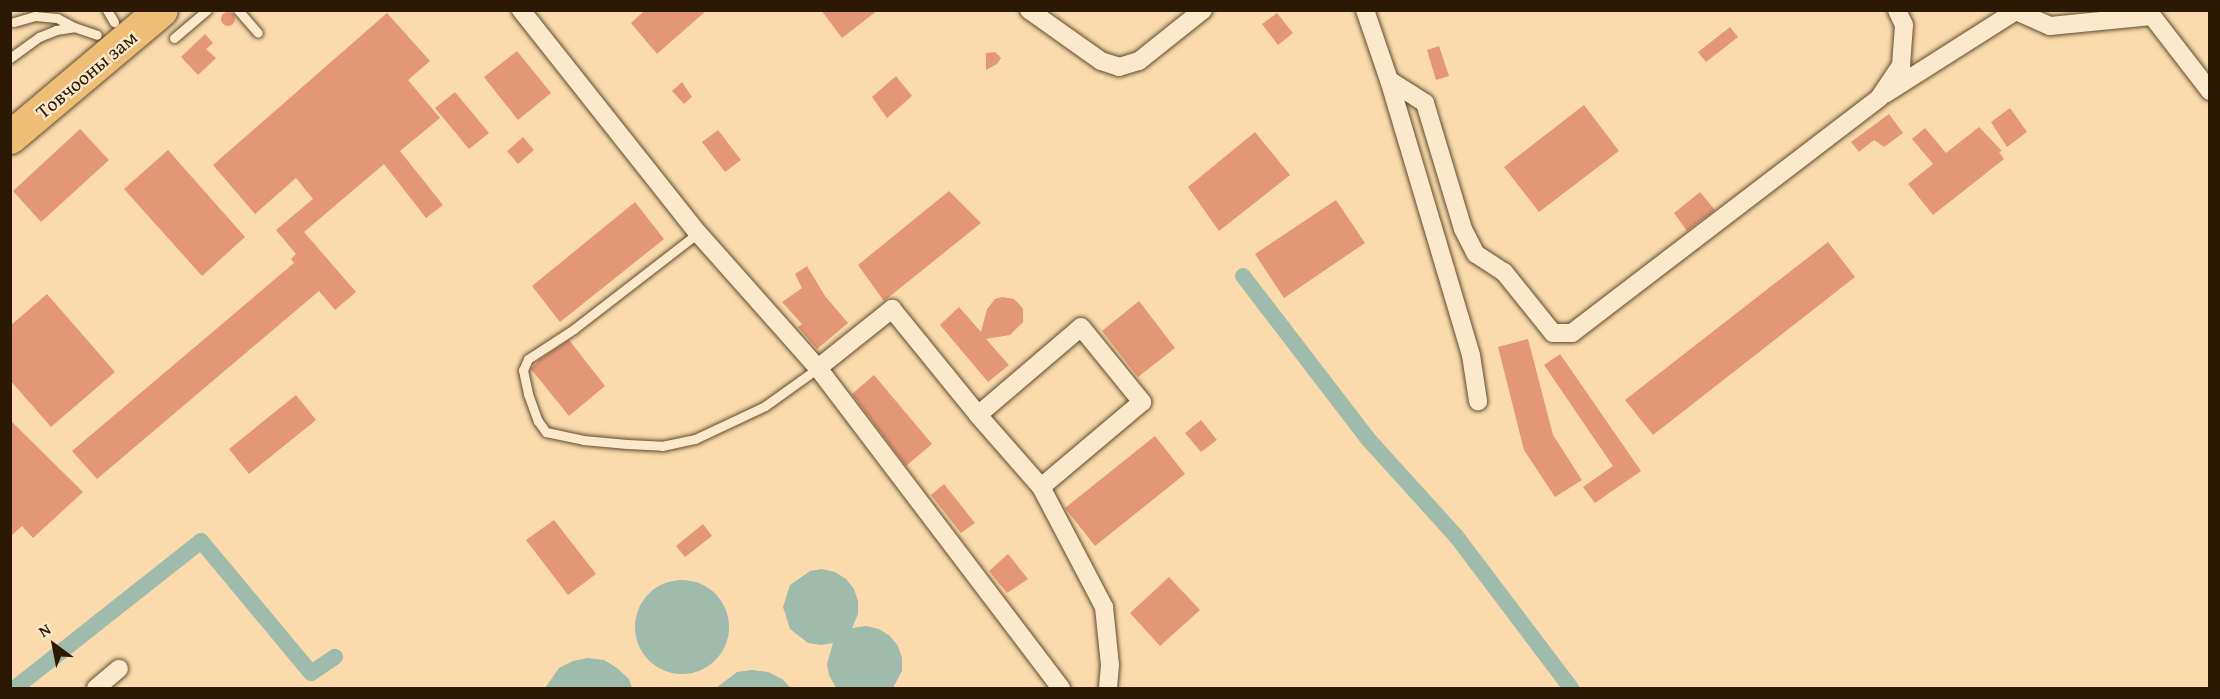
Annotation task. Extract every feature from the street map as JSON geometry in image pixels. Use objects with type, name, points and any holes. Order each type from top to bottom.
[{"type":"highway","name":"Товчооны зам","points":[[10,109],[104,21]]},
{"type":"highway","name":"Товчооны зам","points":[[10,137],[167,24]]},
{"type":"street","points":[[521,10],[698,232],[818,368],[1060,688]]},
{"type":"street","points":[[1029,10],[1101,62],[1119,67],[1139,61],[1167,42],[1203,10]]},
{"type":"street","points":[[1365,10],[1389,80],[1471,355],[1478,401]]},
{"type":"street","points":[[1879,98],[1901,64],[1904,26],[1897,10]]},
{"type":"street","points":[[1389,80],[1425,103],[1463,228],[1476,254],[1504,272],[1553,333],[1572,333],[1879,98],[2016,11],[2050,26],[2152,16],[2210,91]]},
{"type":"street","points":[[818,368],[892,309],[978,415],[1041,487],[1104,606],[1110,665],[1108,688]]},
{"type":"street","points":[[978,415],[1081,327],[1142,402],[1041,487]]},
{"type":"street","points":[[96,688],[119,669]]},
{"type":"lane","points":[[167,24],[207,10]]},
{"type":"lane","points":[[238,10],[258,33]]},
{"type":"lane","points":[[14,22],[35,16],[104,21]]},
{"type":"lane","points":[[10,58],[39,37],[104,21]]},
{"type":"lane","points":[[698,232],[574,329],[528,359],[523,370],[526,386],[538,421],[546,432],[584,440],[662,446],[694,439],[765,406],[818,368]]},
{"type":"shaded area","points":[[822,569],[835,572],[846,579],[854,589],[858,601],[858,614],[852,628],[866,626],[879,629],[890,636],[898,646],[902,658],[902,671],[893,688],[836,688],[829,675],[827,664],[833,643],[821,645],[808,643],[790,629],[783,607],[790,585],[810,571]]},
{"type":"shaded area","points":[[682,580],[700,584],[715,594],[725,609],[729,627],[725,645],[715,660],[700,670],[682,674],[664,670],[649,660],[639,645],[635,627],[639,609],[649,594],[664,584]]},
{"type":"shaded area","points":[[588,658],[604,660],[617,668],[629,679],[632,688],[545,688],[559,668],[573,661]]},
{"type":"shaded area","points":[[752,670],[768,672],[782,679],[791,688],[716,688],[737,672]]},
{"type":"building","points":[[645,10],[707,10],[657,54],[631,23]]},
{"type":"building","points":[[821,10],[878,10],[842,38]]},
{"type":"building","points":[[225,12],[231,12],[235,19],[231,26],[225,26],[221,22],[221,16]]},
{"type":"building","points":[[387,13],[430,61],[408,80],[440,118],[400,151],[443,205],[426,218],[384,164],[304,232],[356,292],[335,310],[319,291],[97,479],[72,451],[294,263],[291,259],[296,254],[276,230],[313,199],[296,178],[255,214],[213,165]]},
{"type":"building","points":[[1277,13],[1293,33],[1278,45],[1262,24]]},
{"type":"building","points":[[1730,27],[1738,37],[1706,62],[1698,52]]},
{"type":"building","points":[[205,34],[213,43],[206,49],[216,58],[198,75],[181,57]]},
{"type":"building","points":[[1439,46],[1449,76],[1436,80],[1427,50]]},
{"type":"building","points":[[517,51],[551,93],[518,120],[484,77]]},
{"type":"building","points":[[995,52],[1001,58],[997,64],[986,70],[986,53]]},
{"type":"building","points":[[896,76],[912,96],[887,118],[872,97]]},
{"type":"building","points":[[682,82],[692,97],[684,104],[672,91]]},
{"type":"building","points":[[455,92],[489,133],[469,149],[435,108]]},
{"type":"building","points":[[1584,105],[1619,151],[1539,212],[1504,167]]},
{"type":"building","points":[[2010,108],[2027,132],[2007,147],[1991,122]]},
{"type":"building","points":[[1889,114],[1903,133],[1884,147],[1874,140],[1859,152],[1851,142]]},
{"type":"building","points":[[1979,127],[2002,151],[1999,152],[2004,159],[1933,215],[1908,184],[1933,164],[1912,139],[1925,128],[1946,153]]},
{"type":"building","points":[[80,129],[109,160],[41,222],[13,191]]},
{"type":"building","points":[[718,130],[741,160],[725,172],[702,142]]},
{"type":"building","points":[[1255,132],[1290,175],[1219,231],[1188,187]]},
{"type":"building","points":[[523,137],[534,150],[518,164],[507,151]]},
{"type":"building","points":[[168,150],[245,237],[202,276],[124,189]]},
{"type":"building","points":[[949,191],[981,223],[884,301],[858,265]]},
{"type":"building","points":[[1700,192],[1715,210],[1687,231],[1674,213]]},
{"type":"building","points":[[1336,200],[1365,243],[1284,298],[1255,254]]},
{"type":"building","points":[[635,202],[664,239],[560,322],[532,286]]},
{"type":"building","points":[[1828,242],[1855,277],[1653,435],[1625,400]]},
{"type":"building","points":[[807,266],[825,296],[848,323],[817,349],[798,327],[802,324],[782,302],[802,288],[795,274]]},
{"type":"building","points":[[47,294],[115,372],[51,427],[10,380],[10,326]]},
{"type":"building","points":[[1002,297],[1014,299],[1019,304],[1023,309],[1023,322],[1010,335],[986,339],[1009,365],[988,382],[940,325],[959,307],[981,332],[987,309],[995,299]]},
{"type":"building","points":[[1139,301],[1175,348],[1138,377],[1102,331]]},
{"type":"building","points":[[1528,339],[1553,435],[1582,480],[1555,497],[1524,450],[1498,347]]},
{"type":"building","points":[[569,340],[605,386],[569,416],[531,369],[539,360]]},
{"type":"building","points":[[1560,354],[1641,471],[1595,503],[1583,487],[1613,466],[1544,365]]},
{"type":"building","points":[[874,375],[932,444],[906,466],[852,394]]},
{"type":"building","points":[[296,395],[316,420],[249,474],[229,449]]},
{"type":"building","points":[[10,420],[83,492],[33,538],[22,526],[10,537]]},
{"type":"building","points":[[1201,420],[1217,440],[1201,452],[1185,433]]},
{"type":"building","points":[[1155,436],[1185,474],[1095,546],[1065,508]]},
{"type":"building","points":[[944,484],[975,523],[961,533],[931,495]]},
{"type":"building","points":[[554,520],[596,574],[568,595],[526,540]]},
{"type":"building","points":[[703,524],[712,536],[685,557],[676,546]]},
{"type":"building","points":[[1008,554],[1028,579],[1007,593],[989,571]]},
{"type":"building","points":[[1169,577],[1200,610],[1160,646],[1130,613]]},
{"type":"waterway","points":[[1243,276],[1368,439],[1456,536],[1571,688]]},
{"type":"waterway","points":[[15,688],[201,541],[311,673],[335,657]]}]
